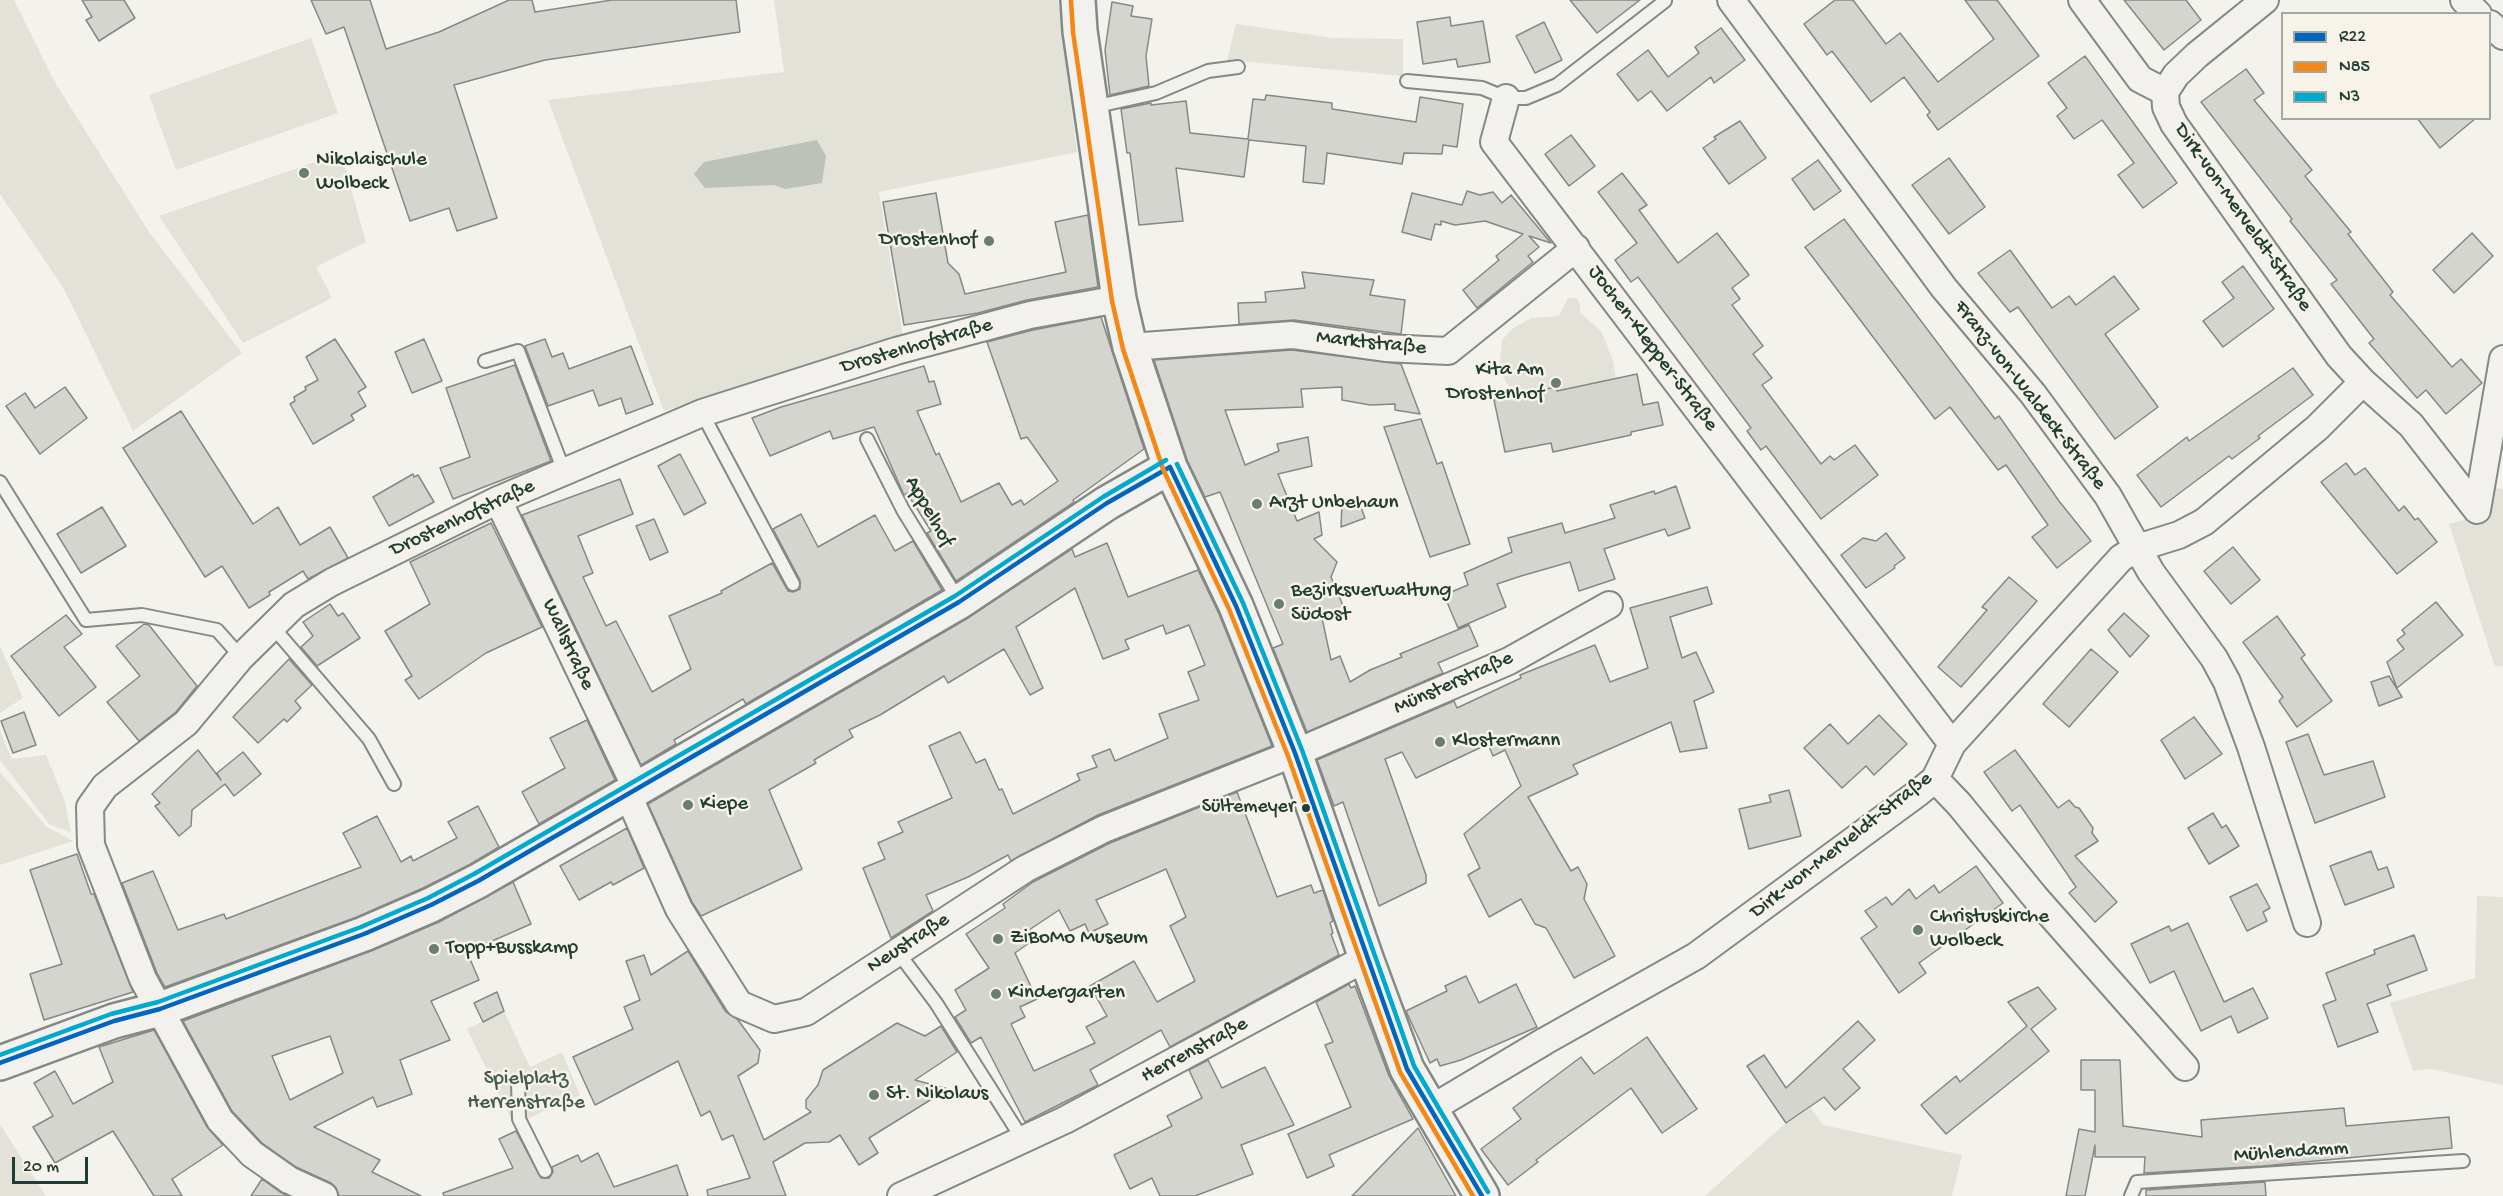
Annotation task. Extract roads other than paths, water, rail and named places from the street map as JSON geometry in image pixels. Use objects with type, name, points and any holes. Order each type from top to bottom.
[{"type":"street","points":[[1078,0],[1119,299],[1130,347],[1170,467],[1236,606],[1294,753],[1407,1068],[1482,1196]]},
{"type":"street","name":"Franz-von-Waldeck-Straße","points":[[1731,0],[1944,288],[2033,394],[2108,496],[2151,572],[2199,636],[2227,682],[2252,747],[2307,923]]},
{"type":"street","points":[[2082,0],[2140,79],[2165,92],[2176,75],[2197,55],[2265,0]]},
{"type":"street","points":[[2464,0],[2476,12]]},
{"type":"street","points":[[2491,25],[2503,36]]},
{"type":"street","name":"Dirk-von-Merveldt-Straße","points":[[2165,92],[2166,107],[2174,124],[2339,356],[2363,382],[2411,425],[2477,510],[2503,359]]},
{"type":"street","name":"Jochen-Klepper-Straße","points":[[1506,98],[1494,142],[1952,744]]},
{"type":"street","name":"Marktstraße","points":[[1130,347],[1292,335],[1385,348],[1448,351],[1576,248]]},
{"type":"street","name":"Drostenhofstraße","points":[[160,1008],[139,968],[91,845],[90,807],[105,786],[186,723],[241,657],[294,605],[332,582],[498,500],[702,413],[896,351],[1030,315],[1119,299]]},
{"type":"street","name":"Dirk-von-Merveldt-Straße","points":[[1430,1110],[1545,1041],[1696,956],[1935,779],[1952,744],[2036,655],[2121,558],[2137,548],[2179,535],[2204,522],[2317,428],[2363,382]]},
{"type":"street","points":[[0,1063],[364,934],[431,905],[478,881],[959,602],[1107,503],[1170,467]]},
{"type":"street","name":"Wallstraße","points":[[498,500],[633,792]]},
{"type":"street","name":"Münsterstraße","points":[[1294,753],[1509,661],[1609,605]]},
{"type":"street","name":"Neustraße","points":[[633,792],[679,909],[739,1004],[774,1019],[806,1012],[1025,869],[1104,829],[1294,753]]},
{"type":"street","points":[[1935,779],[1959,804],[2035,897],[2185,1067]]},
{"type":"street","name":"Herrenstraße","points":[[901,1196],[932,1190],[1366,958]]},
{"type":"street","points":[[160,1008],[220,1120],[252,1154],[289,1180],[324,1196]]},
{"type":"lane","points":[[1407,81],[1482,88],[1506,98],[1526,98],[1557,85],[1665,1]]},
{"type":"lane","points":[[1091,108],[1155,93],[1208,71],[1238,66]]},
{"type":"lane","points":[[485,361],[518,351],[564,471]]},
{"type":"lane","points":[[702,413],[794,584]]},
{"type":"lane","name":"Appelhof","points":[[867,439],[903,510],[959,602]]},
{"type":"lane","points":[[0,482],[86,620],[142,615],[217,630],[241,657]]},
{"type":"lane","points":[[272,626],[369,739],[394,784]]},
{"type":"lane","points":[[897,951],[936,1003],[1023,1140]]},
{"type":"lane","points":[[518,1081],[519,1119],[545,1171]]},
{"type":"lane","name":"Mühlendamm","points":[[2131,1196],[2137,1182],[2463,1161]]},
{"type":"place","name":"Nikolaischule Wolbeck","points":[[304,173]]},
{"type":"place","name":"Drostenhof","points":[[989,241]]},
{"type":"place","name":"Kita Am Drostenhof","points":[[1556,383]]},
{"type":"place","name":"Arzt Unbehaun","points":[[1257,504]]},
{"type":"place","name":"Bezirksverwaltung Südost","points":[[1279,604]]},
{"type":"place","name":"Klostermann","points":[[1440,742]]},
{"type":"place","name":"Kiepe","points":[[688,805]]},
{"type":"place","name":"Sültemeyer","points":[[1306,808]]},
{"type":"place","name":"Christuskirche Wolbeck","points":[[1918,930]]},
{"type":"place","name":"ZiBoMo Museum","points":[[998,939]]},
{"type":"place","name":"Topp+Busskamp","points":[[434,949]]},
{"type":"place","name":"Kindergarten","points":[[996,994]]},
{"type":"place","name":"St. Nikolaus","points":[[874,1095]]},
{"type":"park label","name":"Spielplatz Herrenstraße","points":[[526,1092]]}]
